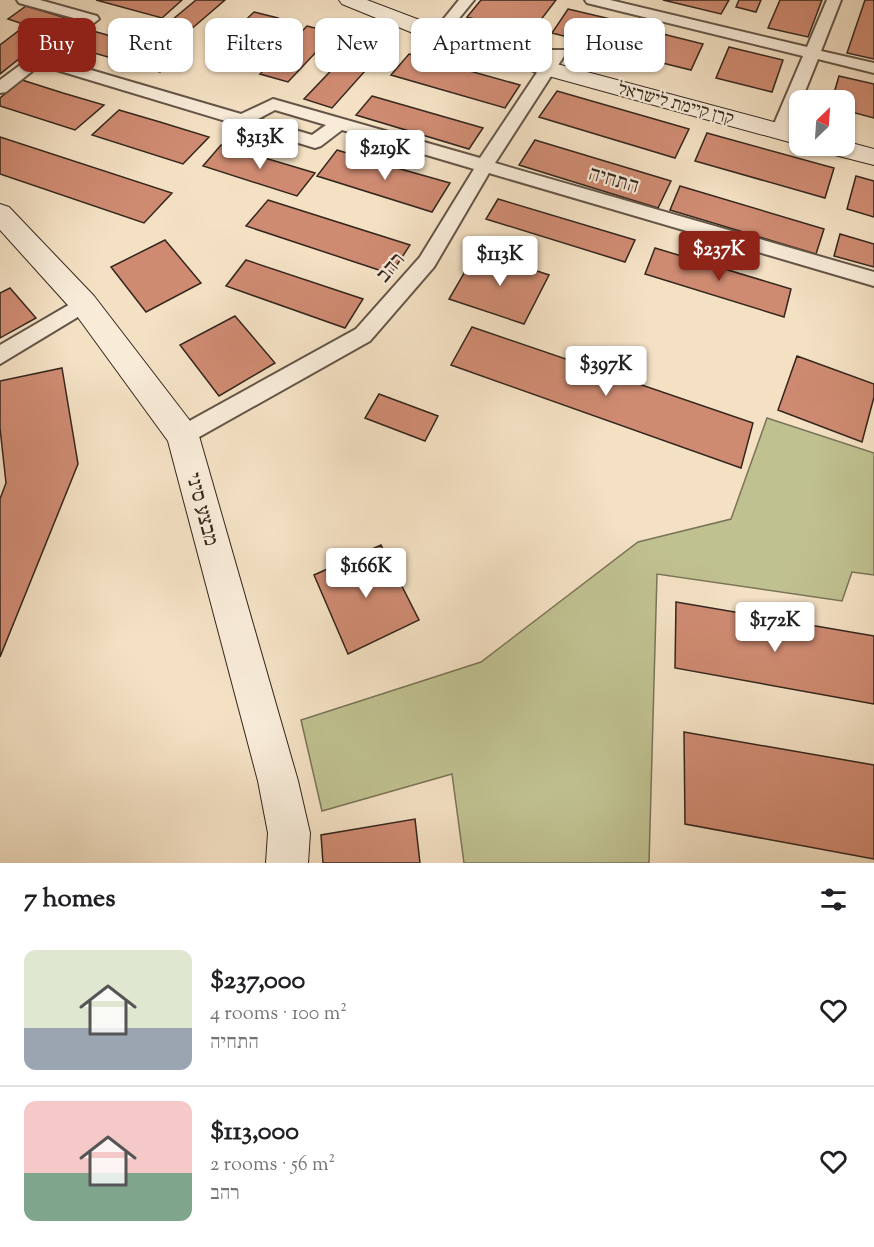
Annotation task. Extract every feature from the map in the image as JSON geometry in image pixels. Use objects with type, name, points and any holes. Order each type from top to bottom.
[{"type":"street","points":[[24,0],[88,18]]},
{"type":"street","name":"קרן קיימת לישראל","points":[[349,0],[411,18]]},
{"type":"street","name":"קרן קיימת לישראל","points":[[394,0],[426,18]]},
{"type":"street","points":[[452,18],[467,0]]},
{"type":"street","points":[[592,0],[874,68]]},
{"type":"street","points":[[801,90],[811,52],[834,0]]},
{"type":"street","name":"קרן קיימת לישראל","points":[[554,61],[789,124]]},
{"type":"street","name":"רהב","points":[[183,436],[363,335],[427,262],[485,165],[554,61]]},
{"type":"street","points":[[0,88],[22,72]]},
{"type":"street","points":[[80,72],[315,142],[340,123]]},
{"type":"street","name":"התחיה","points":[[243,120],[273,104],[874,279]]},
{"type":"street","points":[[855,133],[874,138]]},
{"type":"street","points":[[855,152],[874,157]]},
{"type":"street","name":"מבצע סיני","points":[[0,213],[84,304],[183,436],[278,781],[289,833],[287,863]]},
{"type":"street","points":[[0,356],[84,304]]},
{"type":"green space","points":[[767,418],[874,453],[874,575],[852,572],[842,601],[657,574],[649,863],[464,863],[452,774],[322,811],[301,720],[481,662],[638,542],[731,519]]},
{"type":"building","points":[[96,0],[182,0],[162,18]]},
{"type":"building","points":[[196,0],[225,0],[193,28],[193,18],[174,18]]},
{"type":"building","points":[[481,0],[556,0],[542,18],[467,17]]},
{"type":"building","points":[[663,0],[729,0],[721,14]]},
{"type":"building","points":[[739,0],[761,0],[756,12],[736,7]]},
{"type":"building","points":[[780,0],[822,0],[808,37],[768,28]]},
{"type":"building","points":[[865,0],[874,0],[874,59],[847,53]]},
{"type":"building","points":[[26,6],[66,18],[18,18],[18,22],[8,19]]},
{"type":"building","points":[[568,9],[606,18],[564,18],[564,36],[552,33]]},
{"type":"building","points":[[254,12],[278,18],[248,18]]},
{"type":"building","points":[[307,26],[315,28],[315,53],[303,66],[303,30]]},
{"type":"building","points":[[18,31],[18,60],[0,74],[0,45]]},
{"type":"building","points":[[96,32],[108,35],[108,57],[96,54]]},
{"type":"building","points":[[665,34],[703,44],[691,70],[665,64]]},
{"type":"building","points":[[729,47],[783,60],[772,92],[716,78]]},
{"type":"building","points":[[409,54],[411,55],[411,72],[473,72],[520,85],[505,108],[391,75],[394,72],[399,72],[399,66]]},
{"type":"building","points":[[262,72],[297,72],[288,82],[260,74]]},
{"type":"building","points":[[330,72],[364,72],[332,108],[304,99]]},
{"type":"building","points":[[839,76],[874,84],[874,118],[855,113],[855,90],[835,90]]},
{"type":"building","points":[[22,80],[104,105],[75,130],[0,106],[0,98]]},
{"type":"building","points":[[557,91],[689,129],[675,158],[539,117]]},
{"type":"building","points":[[372,96],[483,128],[469,149],[356,115]]},
{"type":"building","points":[[119,110],[209,137],[183,164],[92,135]]},
{"type":"building","points":[[707,133],[834,168],[825,198],[695,161]]},
{"type":"building","points":[[0,137],[172,193],[144,223],[0,174]]},
{"type":"building","points":[[535,140],[671,181],[658,208],[519,165]]},
{"type":"building","points":[[221,145],[315,173],[297,196],[203,166]]},
{"type":"building","points":[[337,150],[450,183],[432,212],[317,176]]},
{"type":"building","points":[[856,176],[874,181],[874,217],[847,209]]},
{"type":"building","points":[[680,186],[824,229],[816,254],[670,210]]},
{"type":"building","points":[[498,199],[635,240],[625,262],[486,219]]},
{"type":"building","points":[[268,200],[410,245],[391,274],[246,226]]},
{"type":"building","points":[[840,234],[874,244],[874,267],[834,256]]},
{"type":"building","points":[[165,240],[201,283],[146,312],[111,267]]},
{"type":"building","points":[[655,248],[791,289],[784,317],[645,274]]},
{"type":"building","points":[[477,251],[549,275],[524,324],[449,299]]},
{"type":"building","points":[[246,260],[363,299],[345,328],[226,286]]},
{"type":"building","points":[[10,288],[36,318],[0,338],[0,293]]},
{"type":"building","points":[[235,316],[275,363],[219,396],[180,345]]},
{"type":"building","points":[[472,327],[753,423],[741,468],[451,365]]},
{"type":"building","points":[[797,356],[874,384],[874,397],[862,442],[778,410]]},
{"type":"building","points":[[62,368],[78,464],[0,657],[0,499],[6,483],[0,428],[0,381]]},
{"type":"building","points":[[379,394],[438,416],[425,441],[365,418]]},
{"type":"building","points":[[381,545],[419,620],[348,654],[314,575]]},
{"type":"building","points":[[676,602],[874,636],[874,704],[675,668]]},
{"type":"building","points":[[684,732],[874,765],[874,859],[685,824]]},
{"type":"building","points":[[415,819],[420,863],[323,863],[321,835]]}]
